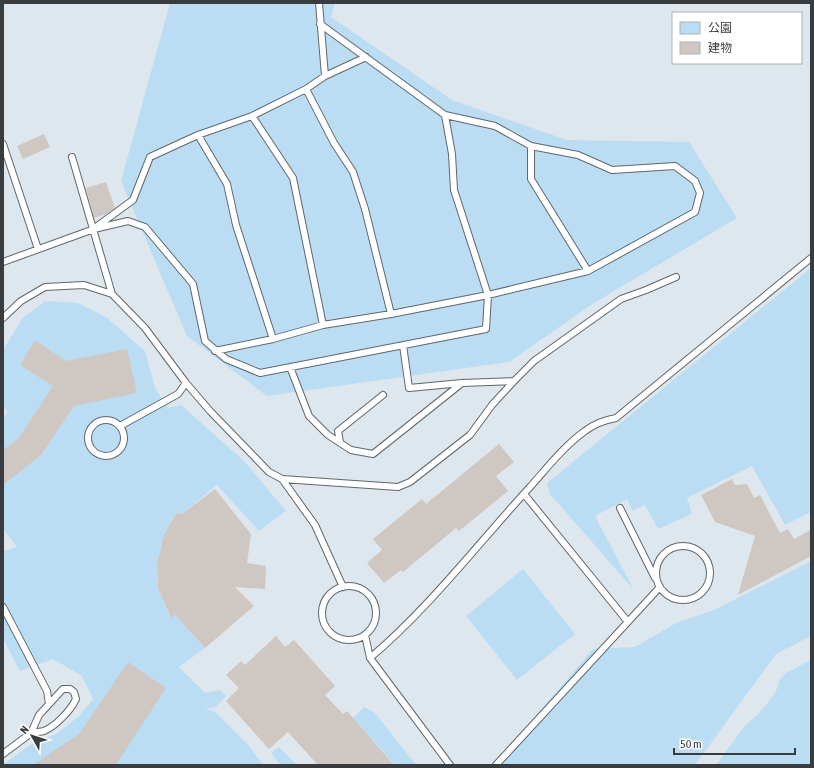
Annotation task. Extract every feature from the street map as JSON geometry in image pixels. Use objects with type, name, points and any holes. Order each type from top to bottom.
[{"type":"lane","points":[[318,3],[324,76]]},
{"type":"lane","points":[[216,351],[273,339],[323,325],[391,314],[488,295],[588,271],[695,212],[700,193],[695,180],[675,166],[612,170],[578,155],[531,146],[495,126],[445,115],[320,24]]},
{"type":"lane","points":[[94,229],[133,200],[150,157],[198,135],[252,116],[306,89],[324,76],[366,57]]},
{"type":"lane","points":[[306,89],[334,143],[353,172],[365,209],[391,314]]},
{"type":"lane","points":[[3,262],[94,229],[128,221],[145,227],[193,284],[205,341],[226,359],[260,373],[486,329],[488,295],[454,190],[452,154],[445,115]]},
{"type":"lane","points":[[252,116],[293,178],[323,325]]},
{"type":"lane","points":[[198,135],[227,184],[236,225],[273,339]]},
{"type":"lane","points":[[3,144],[38,249]]},
{"type":"lane","points":[[531,146],[531,179],[588,271]]},
{"type":"lane","points":[[72,157],[112,294]]},
{"type":"lane","points":[[370,658],[413,618],[566,448],[585,430],[603,420],[616,418],[811,258]]},
{"type":"lane","points":[[282,479],[398,487],[410,482],[470,435],[492,405],[534,361],[621,299],[676,277]]},
{"type":"lane","points":[[3,318],[21,301],[45,287],[84,285],[112,294],[145,328],[186,383],[210,411],[270,472],[282,479],[315,525],[342,587]]},
{"type":"lane","points":[[403,345],[408,388],[462,383],[514,381]]},
{"type":"lane","points":[[290,367],[309,416],[328,434],[351,450],[374,454],[462,383]]},
{"type":"lane","points":[[120,426],[178,394],[186,383]]},
{"type":"lane","points":[[340,442],[338,431],[383,395]]},
{"type":"lane","points":[[109,420],[120,426],[123,431],[124,443],[118,452],[113,456],[101,456],[92,450],[89,444],[89,432],[97,422],[109,420]]},
{"type":"lane","points":[[524,494],[628,622]]},
{"type":"lane","points":[[620,508],[662,591],[669,596],[677,600],[685,600],[694,598],[701,594],[707,587],[710,579],[708,561],[695,548],[686,546],[676,547],[661,557],[657,566],[656,575],[659,585]]},
{"type":"lane","points":[[496,765],[628,622],[659,585]]},
{"type":"lane","points":[[352,586],[361,589],[368,594],[374,602],[377,610],[376,619],[373,627],[365,635],[352,641],[335,637],[328,631],[322,615],[327,597],[334,591],[342,587],[352,586]]},
{"type":"lane","points":[[3,607],[47,691],[49,704]]},
{"type":"lane","points":[[365,635],[370,658],[450,765]]},
{"type":"lane","points":[[3,754],[30,733],[39,715],[63,689],[70,689],[74,692],[76,699],[72,708],[52,726],[43,731],[30,733]]},
{"type":"green space","points":[[170,3],[335,3],[331,17],[452,100],[567,140],[689,142],[737,218],[594,303],[509,362],[267,396],[187,336],[121,181]]},
{"type":"green space","points":[[811,268],[811,512],[785,525],[752,466],[687,498],[692,514],[658,529],[645,505],[633,511],[627,499],[595,516],[634,590],[550,494],[547,483]]},
{"type":"green space","points":[[45,301],[78,303],[106,317],[145,351],[155,388],[168,408],[181,405],[244,461],[286,511],[259,531],[217,485],[182,514],[176,515],[164,535],[157,564],[158,588],[170,617],[175,615],[205,648],[179,667],[205,693],[220,690],[226,696],[215,707],[205,709],[214,711],[249,746],[263,765],[3,765],[31,744],[58,733],[79,716],[93,699],[82,676],[53,659],[20,671],[3,639],[3,551],[17,547],[3,529],[3,419],[8,412],[3,405],[3,350],[23,318]]},
{"type":"green space","points":[[811,561],[811,636],[776,654],[695,765],[494,765],[593,649],[635,647],[676,623],[714,610]]},
{"type":"green space","points":[[523,569],[575,634],[517,680],[466,616]]},
{"type":"green space","points":[[811,660],[811,765],[716,765],[744,727],[769,701],[776,691],[780,679],[786,673]]},
{"type":"green space","points":[[364,707],[375,713],[417,765],[395,765],[353,718]]},
{"type":"green space","points":[[279,747],[297,765],[281,765],[271,753]]},
{"type":"building","points":[[44,134],[50,147],[23,159],[17,146]]},
{"type":"building","points":[[106,182],[115,208],[106,214],[94,218],[86,188]]},
{"type":"building","points":[[35,340],[66,361],[127,349],[137,393],[74,406],[41,455],[3,485],[3,450],[19,438],[53,386],[20,365]]},
{"type":"building","points":[[499,444],[514,462],[496,476],[508,491],[459,531],[456,528],[403,572],[401,570],[384,583],[367,563],[382,550],[373,539],[422,499],[426,504]]},
{"type":"building","points":[[732,479],[735,485],[747,484],[754,498],[760,495],[780,533],[788,529],[794,539],[811,530],[811,556],[738,595],[755,536],[715,522],[701,495]]},
{"type":"building","points":[[215,489],[251,534],[247,563],[266,566],[265,589],[235,587],[254,606],[205,648],[175,615],[171,618],[158,588],[157,564],[164,535],[176,514],[182,514]]},
{"type":"building","points":[[276,636],[285,647],[294,640],[335,686],[325,695],[343,714],[347,711],[394,765],[318,765],[288,732],[269,749],[226,701],[239,688],[226,675],[241,661],[245,665]]},
{"type":"building","points":[[128,662],[166,688],[116,765],[33,765],[79,734]]}]
